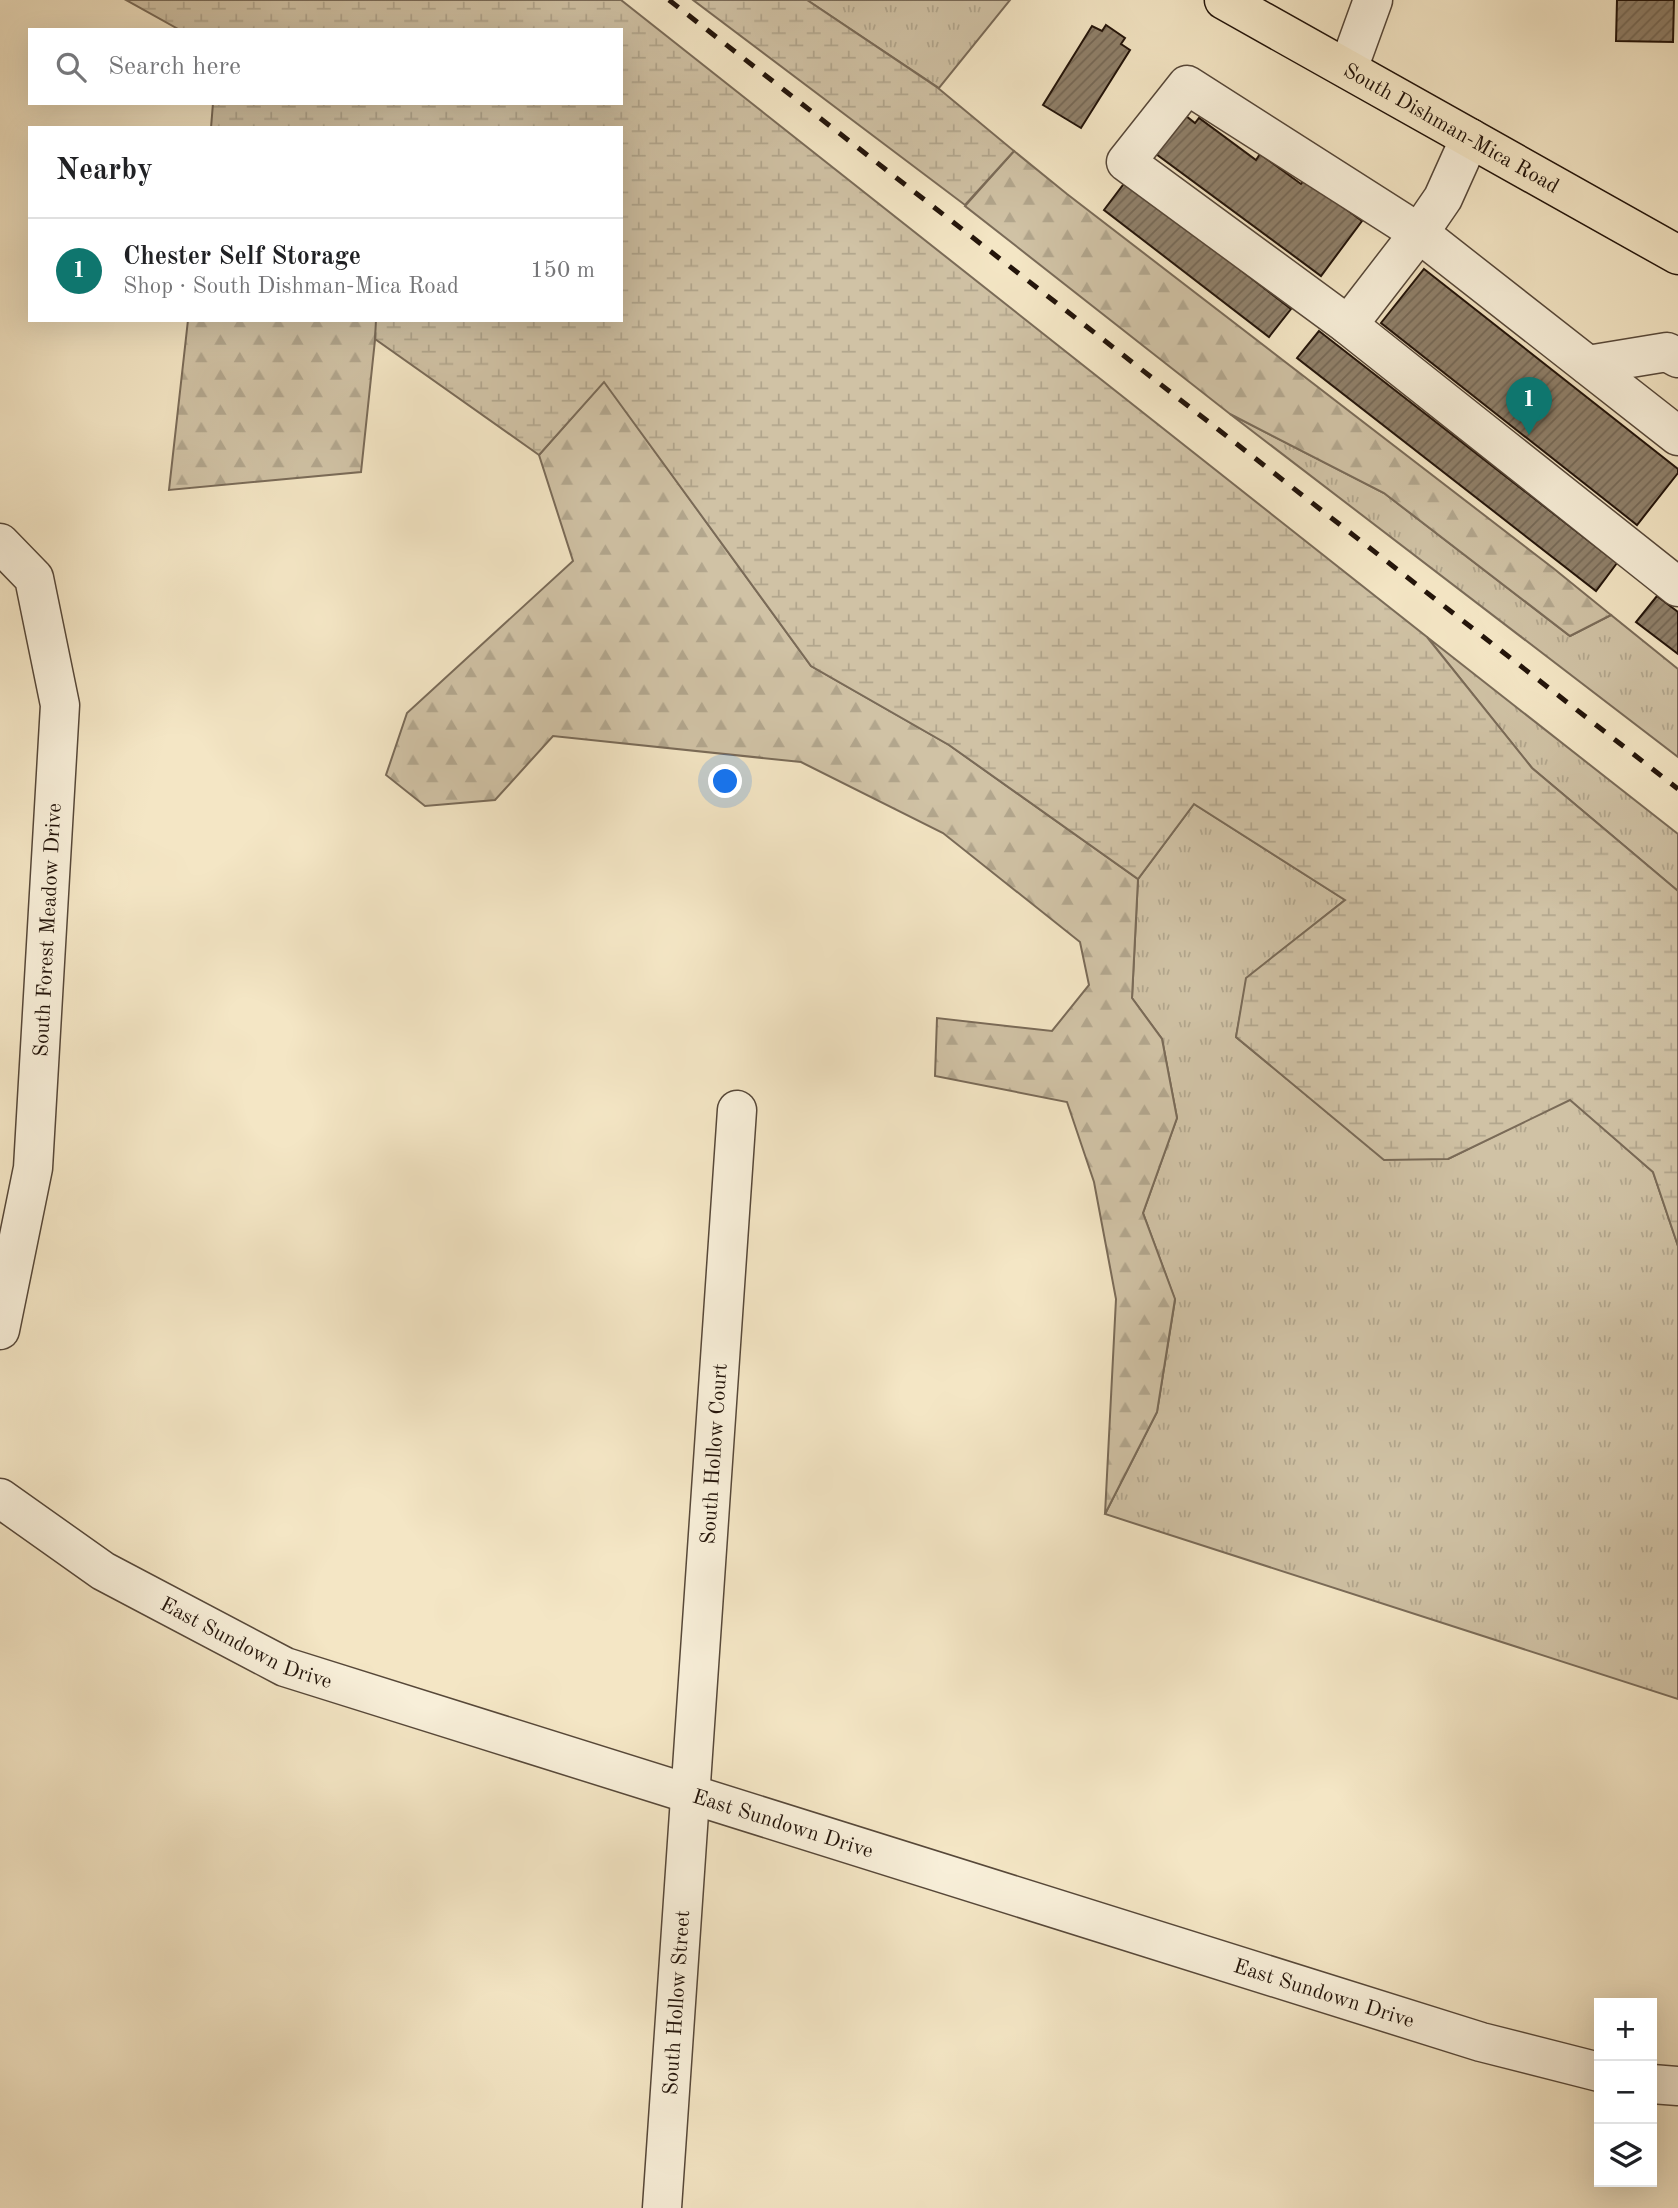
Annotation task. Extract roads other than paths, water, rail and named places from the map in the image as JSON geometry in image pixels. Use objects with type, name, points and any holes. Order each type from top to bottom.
[{"type":"main road","name":"South Dishman-Mica Road","points":[[1224,0],[1678,255]]},
{"type":"street","points":[[1348,69],[1373,0]]},
{"type":"street","points":[[1678,436],[1419,233],[1187,85],[1126,163],[1348,325],[1678,587]]},
{"type":"street","points":[[1348,325],[1443,198],[1470,138]]},
{"type":"street","points":[[1588,365],[1667,352],[1678,358]]},
{"type":"street","name":"South Forest Meadow Drive","points":[[0,543],[34,578],[60,705],[33,1168],[0,1330]]},
{"type":"street","name":"South Hollow Court","points":[[690,1796],[737,1111]]},
{"type":"street","name":"East Sundown Drive","points":[[0,1498],[103,1571],[285,1667],[1481,2042],[1594,2071]]},
{"type":"street","name":"South Hollow Street","points":[[662,2208],[690,1796]]},
{"type":"street","points":[[1657,2084],[1678,2086]]},
{"type":"railway","points":[[669,0],[1678,789]]},
{"type":"place","name":"Chester Self Storage","points":[[1529,435]]}]
